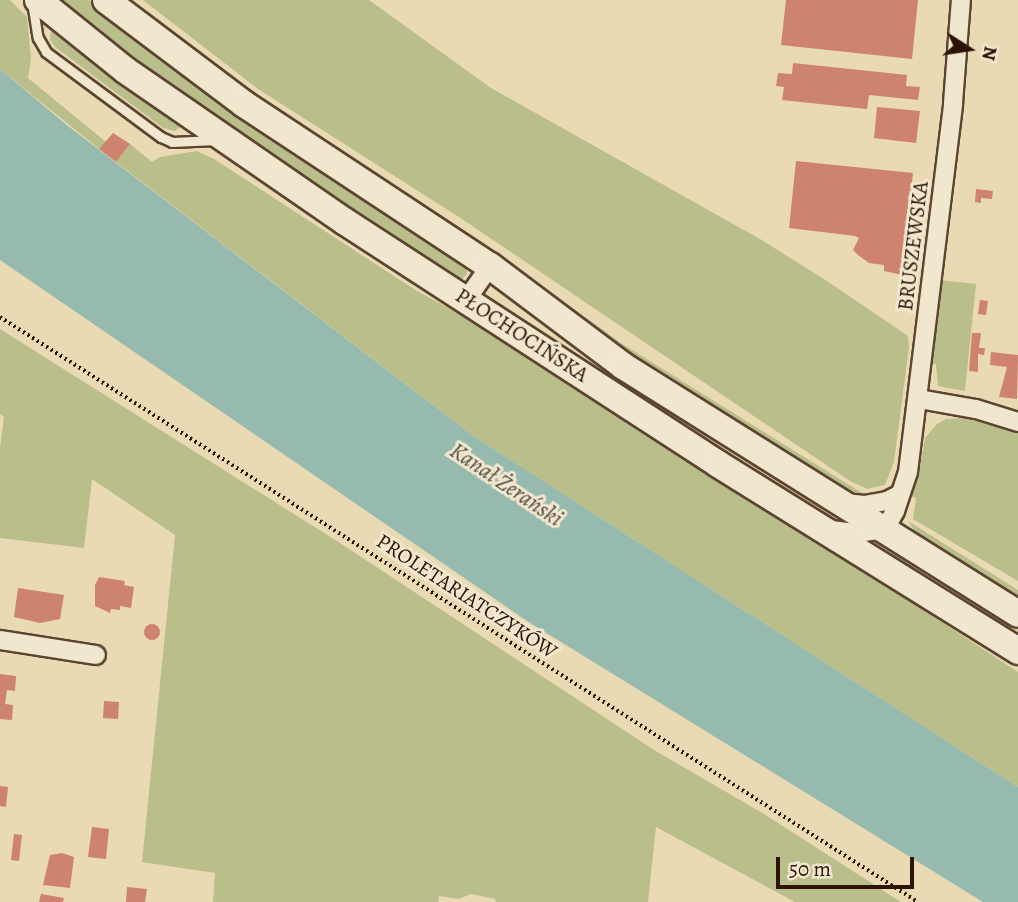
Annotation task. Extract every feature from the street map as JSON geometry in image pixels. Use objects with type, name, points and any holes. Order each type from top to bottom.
[{"type":"main road","name":"PŁOCHOCIŃSKA","points":[[38,0],[125,70],[223,140],[718,464],[1018,650]]},
{"type":"main road","name":"PŁOCHOCIŃSKA","points":[[106,0],[244,104],[489,266],[623,366],[1018,614]]},
{"type":"street","name":"BRUSZEWSKA","points":[[885,529],[893,516],[910,463],[961,0]]},
{"type":"street","points":[[467,299],[489,266]]},
{"type":"street","points":[[919,398],[976,409],[1018,422]]},
{"type":"street","points":[[841,501],[864,505],[887,502],[899,495]]},
{"type":"street","points":[[822,527],[857,533],[885,529]]},
{"type":"street","points":[[0,640],[96,655]]},
{"type":"lane","points":[[31,0],[38,38],[46,52],[161,137],[172,142],[223,140]]},
{"type":"path","name":"PROLETARIATCZYKÓW","points":[[0,317],[918,902]]},
{"type":"green space","points":[[0,0],[10,0],[27,17],[31,59],[28,78],[106,142],[99,149],[0,69]]},
{"type":"green space","points":[[55,0],[89,0],[203,89],[466,262],[467,274],[461,280],[455,279],[167,88]]},
{"type":"green space","points":[[122,0],[131,0],[263,99],[477,239],[621,343],[867,496],[850,495],[629,356],[264,106]]},
{"type":"green space","points":[[143,0],[369,0],[491,88],[760,239],[827,281],[908,336],[909,347],[894,462],[885,485],[867,489],[850,481],[462,219],[258,89]]},
{"type":"green space","points":[[51,27],[57,28],[178,122],[180,127],[175,131],[163,128],[55,47],[50,40]]},
{"type":"green space","points":[[130,144],[152,162],[160,157],[197,151],[214,159],[417,291],[519,346],[1018,672],[1018,787],[472,435],[116,162]]},
{"type":"green space","points":[[939,280],[976,284],[965,391],[938,386],[936,364],[931,363],[932,326]]},
{"type":"green space","points":[[0,329],[340,543],[654,750],[764,814],[901,902],[795,902],[656,827],[648,902],[496,902],[495,899],[471,894],[459,899],[439,896],[438,902],[213,902],[215,873],[142,862],[175,535],[92,479],[84,548],[0,538],[0,448],[4,417],[0,414]]},
{"type":"green space","points":[[965,418],[1018,433],[1018,581],[913,519],[916,498],[910,496],[919,474],[925,438],[937,424],[946,419]]},
{"type":"green space","points":[[908,521],[1018,590],[1018,600],[920,539]]},
{"type":"water","name":"Kanał Żerański","points":[[0,69],[68,126],[472,435],[1018,787],[1018,902],[983,902],[527,621],[0,260]]},
{"type":"building","points":[[786,0],[918,0],[912,59],[781,45]]},
{"type":"building","points":[[793,63],[907,75],[906,86],[920,87],[918,100],[869,95],[867,109],[782,100],[784,87],[776,86],[778,73],[792,74]]},
{"type":"building","points":[[877,107],[920,111],[916,143],[874,138]]},
{"type":"building","points":[[113,133],[130,144],[116,162],[99,149]]},
{"type":"building","points":[[796,161],[913,173],[902,275],[884,271],[884,265],[869,263],[858,255],[853,250],[859,238],[855,236],[789,228]]},
{"type":"building","points":[[976,189],[993,191],[992,199],[981,198],[981,203],[975,202]]},
{"type":"building","points":[[980,300],[988,301],[986,315],[978,314]]},
{"type":"building","points":[[972,333],[981,333],[979,348],[985,348],[984,355],[978,354],[978,372],[969,371]]},
{"type":"building","points":[[991,352],[1018,355],[1017,399],[999,397],[1007,367],[990,365]]},
{"type":"building","points":[[99,577],[125,581],[124,585],[134,587],[131,608],[120,606],[120,610],[111,609],[110,613],[95,606],[95,585]]},
{"type":"building","points":[[18,588],[64,595],[60,619],[40,623],[14,617]]},
{"type":"building","points":[[152,624],[158,626],[158,638],[152,640],[146,638],[144,632],[146,626]]},
{"type":"building","points":[[0,674],[16,676],[15,691],[7,690],[5,704],[13,705],[12,720],[0,719]]},
{"type":"building","points":[[104,701],[119,702],[118,719],[103,718]]},
{"type":"building","points":[[0,786],[8,787],[6,807],[0,806]]},
{"type":"building","points":[[92,827],[109,829],[106,859],[88,857]]},
{"type":"building","points":[[14,834],[22,835],[19,861],[11,860]]},
{"type":"building","points":[[62,853],[74,857],[70,888],[43,885],[50,855]]},
{"type":"building","points":[[127,887],[147,889],[145,902],[126,902]]},
{"type":"building","points":[[41,894],[64,898],[63,902],[39,902]]}]
